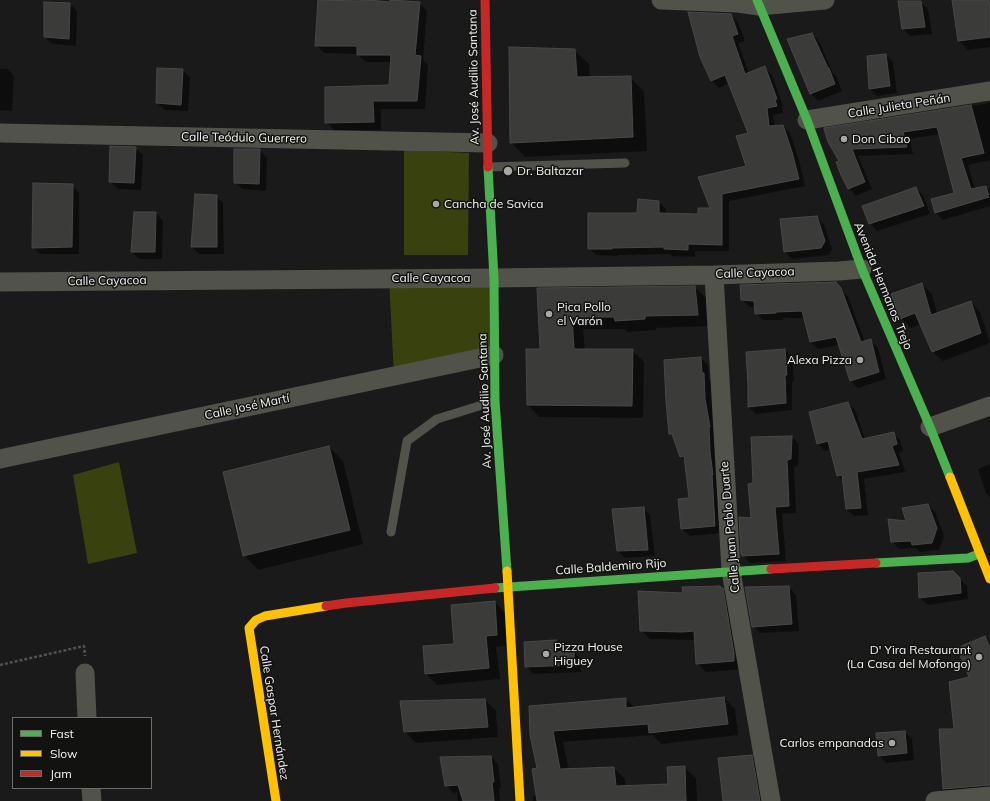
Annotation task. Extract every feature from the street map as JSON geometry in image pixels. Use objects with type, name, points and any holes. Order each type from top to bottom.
[{"type":"main road","name":"Av. José Audilio Santana","points":[[485,0],[488,167],[494,278],[495,401],[508,587],[520,801]]},
{"type":"main road","name":"Avenida Hermanos Trejo","points":[[758,3],[807,120],[862,269],[930,427],[990,580]]},
{"type":"main road","name":"Calle Baldemiro Rijo","points":[[249,628],[256,620],[265,616],[346,603],[508,587],[731,571],[968,558],[979,554]]},
{"type":"main road","name":"Calle Gaspar Hernández","points":[[249,628],[276,801]]},
{"type":"street","points":[[661,0],[738,3],[826,0]]},
{"type":"street","name":"Calle Julieta Peñán","points":[[807,120],[990,92]]},
{"type":"street","name":"Calle Teódulo Guerrero","points":[[0,133],[488,143]]},
{"type":"street","name":"Calle Cayacoa","points":[[0,282],[714,275],[862,269]]},
{"type":"street","name":"Calle Juan Pablo Duarte","points":[[714,275],[731,571],[771,801]]},
{"type":"street","name":"Calle José Martí","points":[[0,459],[494,355]]},
{"type":"street","points":[[930,427],[990,406]]},
{"type":"street","points":[[85,673],[87,717]]},
{"type":"street","points":[[92,789],[92,801]]},
{"type":"street","points":[[935,801],[990,796]]},
{"type":"lane","points":[[488,167],[625,163]]},
{"type":"lane","points":[[391,532],[407,441],[437,419],[495,401]]},
{"type":"path","points":[[0,665],[84,646],[85,673]]},
{"type":"green space","name":"Cancha de Savica","points":[[404,150],[469,153],[468,255],[404,255]]},
{"type":"green space","points":[[494,278],[494,355],[394,376],[389,279]]},
{"type":"green space","points":[[119,462],[137,553],[88,564],[73,475]]},
{"type":"building","points":[[318,0],[368,0],[390,2],[390,0],[420,2],[415,55],[421,56],[417,101],[373,101],[374,122],[325,123],[325,87],[389,85],[391,55],[357,55],[357,46],[315,46]]},
{"type":"building","points":[[952,0],[989,0],[990,37],[958,41]]},
{"type":"building","points":[[898,1],[921,1],[925,27],[902,29]]},
{"type":"building","points":[[44,2],[70,3],[69,39],[44,37]]},
{"type":"building","points":[[688,12],[731,14],[738,34],[732,36],[745,74],[765,66],[777,99],[775,100],[777,106],[767,108],[769,126],[783,125],[799,179],[722,194],[722,245],[688,244],[688,250],[664,249],[664,247],[588,249],[588,213],[637,213],[638,199],[659,201],[659,213],[698,214],[698,208],[710,208],[698,177],[746,166],[736,136],[748,133],[725,75],[711,81],[700,57]]},
{"type":"building","points":[[812,33],[835,84],[810,94],[787,39]]},
{"type":"building","points":[[509,47],[575,49],[577,77],[631,76],[633,137],[510,143]]},
{"type":"building","points":[[886,54],[890,86],[869,89],[867,56]]},
{"type":"building","points":[[157,68],[183,69],[181,105],[156,103]]},
{"type":"building","points":[[971,105],[984,153],[961,158],[971,189],[986,186],[989,197],[935,213],[931,199],[954,193],[937,127],[903,132],[907,147],[852,149],[865,182],[848,189],[836,162],[839,161],[828,142],[824,129],[824,128]]},
{"type":"building","points":[[110,146],[136,147],[134,183],[109,182]]},
{"type":"building","points":[[234,149],[260,149],[259,184],[234,183]]},
{"type":"building","points":[[33,183],[73,184],[72,247],[32,248]]},
{"type":"building","points":[[916,187],[924,206],[869,224],[862,206]]},
{"type":"building","points":[[195,194],[217,195],[217,247],[191,247]]},
{"type":"building","points":[[134,212],[156,212],[155,252],[131,252]]},
{"type":"building","points":[[817,216],[825,241],[821,248],[784,252],[780,219]]},
{"type":"building","points":[[836,282],[841,288],[861,342],[871,339],[879,372],[850,381],[836,337],[810,342],[802,311],[755,314],[754,301],[741,300],[740,285]]},
{"type":"building","points":[[922,283],[931,315],[971,301],[981,333],[932,352],[915,313],[900,319],[891,294]]},
{"type":"building","points":[[695,286],[698,315],[645,316],[645,319],[615,321],[614,317],[572,317],[574,349],[633,349],[632,406],[527,405],[526,349],[540,349],[537,288]]},
{"type":"building","points":[[785,349],[787,375],[785,375],[786,403],[748,407],[746,352]]},
{"type":"building","points":[[701,357],[702,373],[704,373],[705,399],[710,427],[710,452],[713,475],[715,526],[681,529],[678,499],[689,498],[684,456],[680,457],[672,434],[669,434],[664,360]]},
{"type":"building","points":[[848,402],[862,439],[894,432],[897,444],[892,446],[899,465],[857,472],[861,508],[846,509],[842,475],[837,476],[828,441],[817,444],[809,412]]},
{"type":"building","points":[[792,436],[791,459],[787,460],[789,506],[775,507],[779,554],[742,556],[739,517],[751,518],[748,484],[753,483],[751,437]]},
{"type":"building","points":[[329,446],[350,530],[243,556],[223,472]]},
{"type":"building","points":[[928,504],[937,528],[932,543],[912,545],[911,541],[891,542],[888,519],[906,521],[902,508]]},
{"type":"building","points":[[644,507],[648,550],[617,551],[612,509]]},
{"type":"building","points":[[953,571],[960,578],[961,593],[919,598],[918,573]]},
{"type":"building","points":[[720,586],[723,588],[734,661],[696,664],[694,631],[640,631],[638,591],[683,593],[682,587]]},
{"type":"building","points":[[789,586],[792,624],[752,627],[745,587]]},
{"type":"building","points":[[495,601],[497,635],[486,636],[489,668],[425,674],[423,646],[454,644],[451,605]]},
{"type":"building","points":[[985,636],[990,648],[990,785],[943,789],[939,729],[954,729],[949,682],[969,677],[957,648]]},
{"type":"building","points":[[556,640],[556,652],[574,651],[574,665],[525,667],[524,642]]},
{"type":"building","points":[[724,697],[728,724],[649,733],[648,724],[553,731],[560,769],[614,767],[616,786],[668,784],[667,767],[685,766],[686,801],[537,801],[532,769],[537,768],[530,735],[529,706],[626,698],[626,708]]},
{"type":"building","points":[[485,699],[488,727],[404,732],[400,701]]},
{"type":"building","name":"Carlos empanadas","points":[[905,731],[907,753],[878,756],[876,733]]},
{"type":"building","points":[[752,755],[760,801],[723,801],[718,758]]},
{"type":"building","points":[[491,756],[494,782],[492,782],[494,801],[463,801],[458,785],[445,786],[440,757]]},
{"type":"traffic: fast","points":[[757,0],[807,120],[862,269],[950,477]]},
{"type":"traffic: fast","points":[[488,167],[494,278],[495,401],[507,571]]},
{"type":"traffic: fast","points":[[876,563],[968,558],[979,554]]},
{"type":"traffic: fast","points":[[495,588],[771,569]]},
{"type":"traffic: slow","points":[[950,477],[990,579]]},
{"type":"traffic: slow","points":[[507,571],[520,801]]},
{"type":"traffic: slow","points":[[276,801],[249,628],[256,620],[265,616],[326,606]]},
{"type":"traffic: jam","points":[[485,0],[488,167]]},
{"type":"traffic: jam","points":[[771,569],[876,563]]},
{"type":"traffic: jam","points":[[326,606],[495,588]]},
{"type":"place","name":"Don Cibao","points":[[844,139]]},
{"type":"place","name":"Dr. Baltazar","points":[[508,171]]},
{"type":"place","name":"Cancha de Savica","points":[[436,204]]},
{"type":"place","name":"Pica Pollo el Varón","points":[[549,314]]},
{"type":"place","name":"Alexa Pizza","points":[[860,360]]},
{"type":"place","name":"Pizza House Higuey","points":[[546,654]]},
{"type":"place","name":"D' Yira Restaurant (La Casa del Mofongo)","points":[[979,657]]},
{"type":"place","name":"Carlos empanadas","points":[[892,743]]}]
